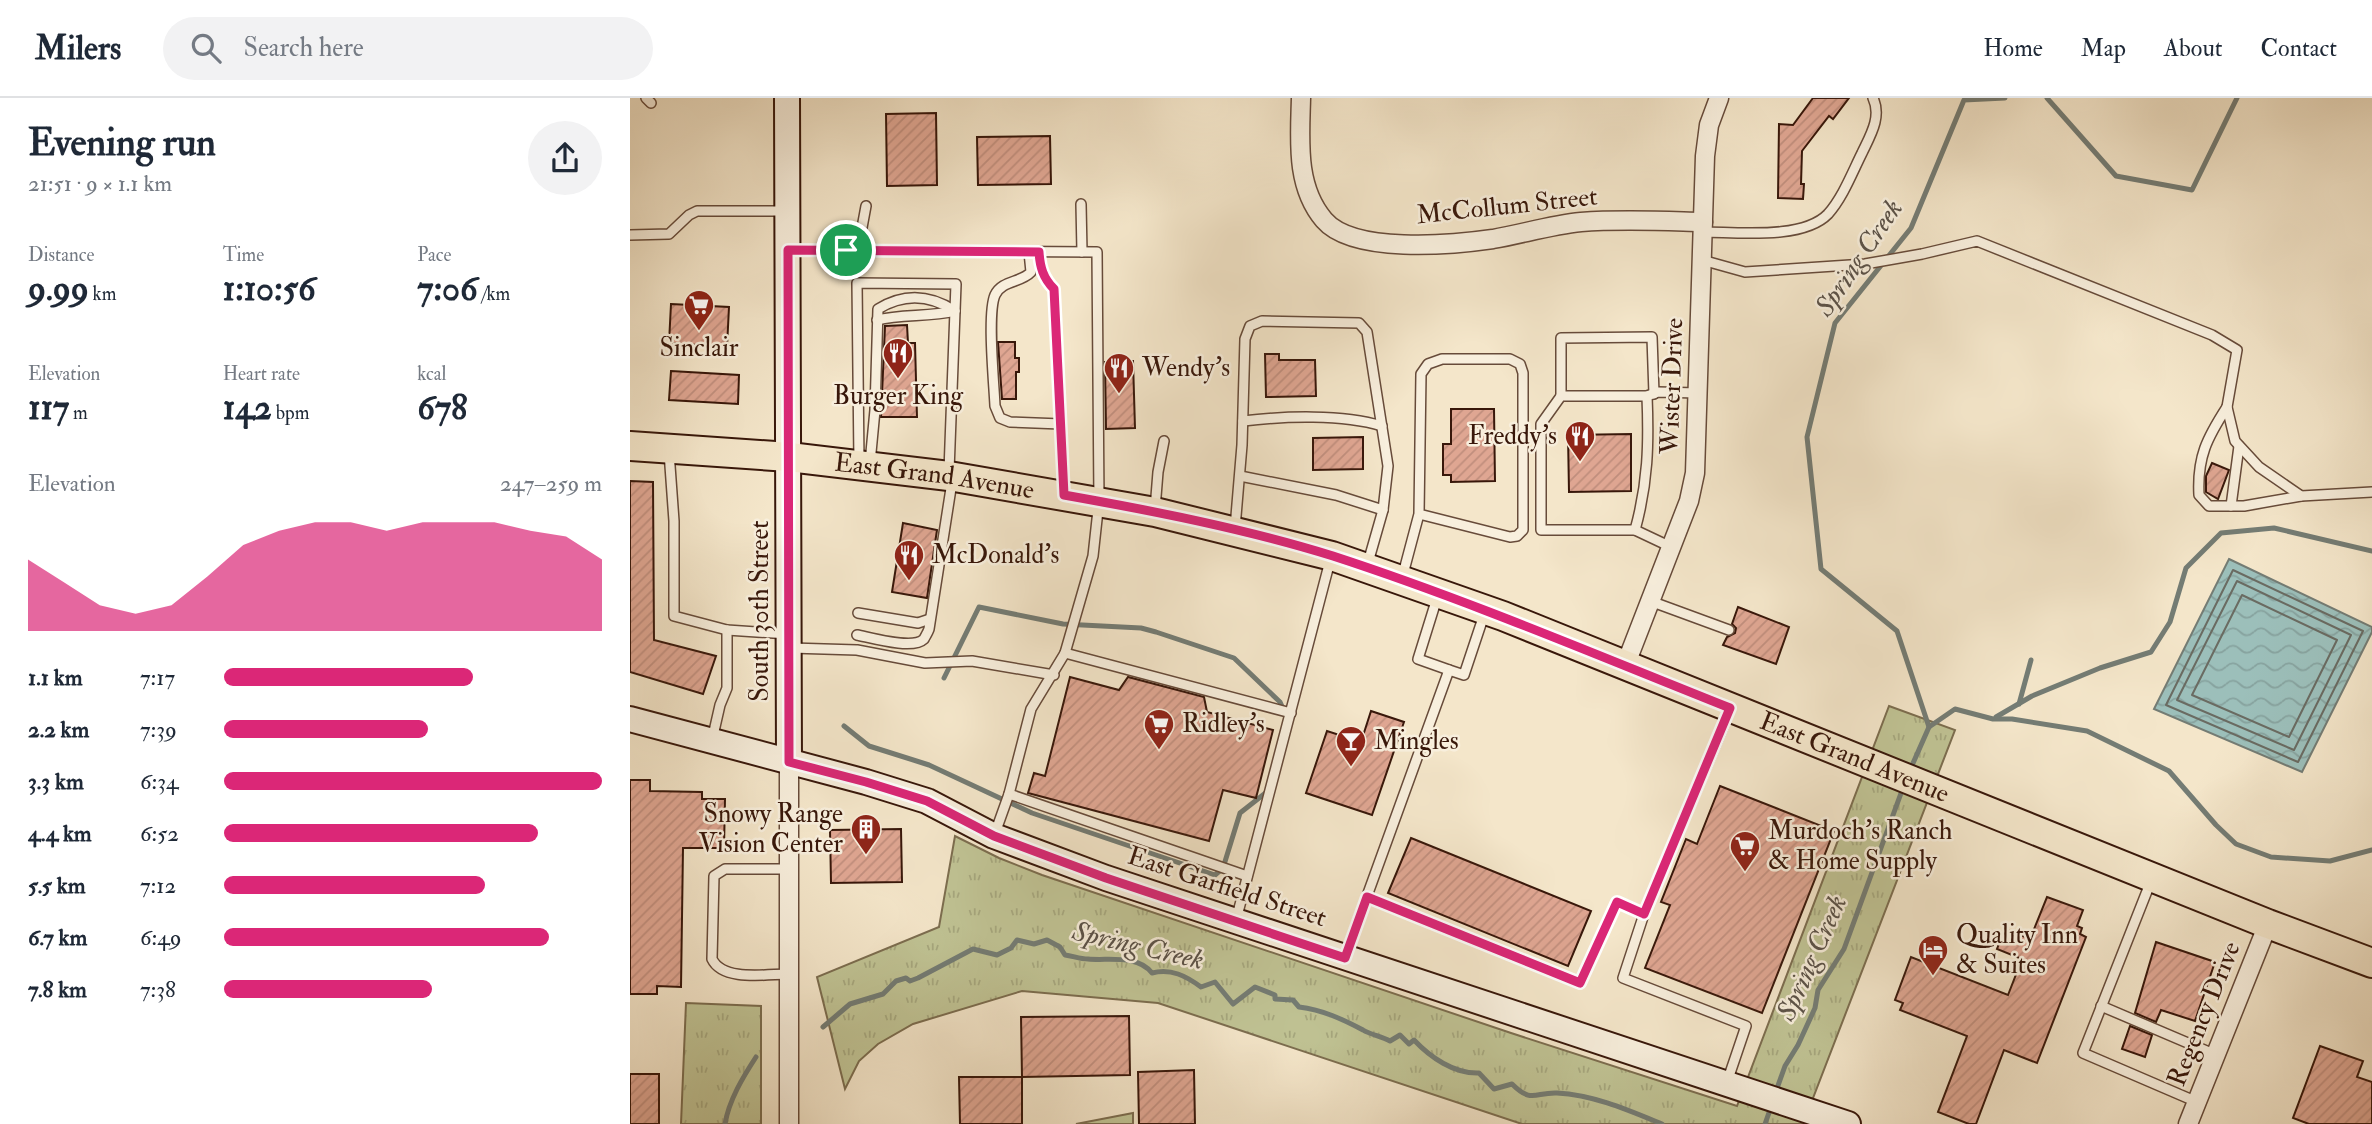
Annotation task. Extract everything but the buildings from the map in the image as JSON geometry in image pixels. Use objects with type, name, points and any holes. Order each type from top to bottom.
[{"type":"main road","name":"East Grand Avenue","points":[[630,446],[789,457],[951,477],[1155,512],[1332,556],[1486,610],[2268,924],[2372,963]]},
{"type":"street","name":"South 30th Street","points":[[787,98],[789,1124]]},
{"type":"street","name":"McCollum Street","points":[[1301,98],[1300,155],[1306,188],[1314,207],[1326,222],[1342,234],[1365,242],[1396,244],[1491,239],[1578,222],[1615,220],[1703,227]]},
{"type":"street","name":"Wister Drive","points":[[1625,666],[1689,501],[1695,473],[1708,135],[1719,98]]},
{"type":"street","name":"East Garfield Street","points":[[630,719],[927,801],[994,836],[1106,878],[1848,1124]]},
{"type":"street","name":"Regency Drive","points":[[2188,1124],[2268,924]]},
{"type":"lane","points":[[1703,227],[1779,232],[1821,220],[1838,202],[1875,127],[1877,109],[1873,98]]},
{"type":"lane","points":[[1081,204],[1082,252]]},
{"type":"lane","points":[[846,250],[861,233],[866,206]]},
{"type":"lane","points":[[630,235],[669,234],[697,211],[788,211]]},
{"type":"lane","points":[[1702,260],[1745,272],[1823,267],[1886,260],[1977,241],[2212,335],[2237,350],[2227,407],[2235,441],[2259,467],[2301,496]]},
{"type":"lane","points":[[788,250],[1097,252],[1099,501],[1093,556],[1065,653],[1031,709],[1009,794],[994,836]]},
{"type":"lane","points":[[1027,277],[1031,272],[1034,252]]},
{"type":"lane","points":[[1034,252],[1047,282],[1054,289],[1064,495]]},
{"type":"lane","points":[[1047,282],[1027,277],[1006,283],[995,295],[992,321],[995,406],[1000,418],[1010,422],[1061,424]]},
{"type":"lane","points":[[857,635],[909,645],[925,639],[951,477],[956,284],[857,283],[864,467]]},
{"type":"lane","points":[[864,467],[876,410],[878,309],[894,300],[939,300],[954,311]]},
{"type":"lane","points":[[877,320],[891,316],[939,315],[954,311]]},
{"type":"lane","points":[[1234,530],[1240,476],[1245,339],[1251,326],[1262,321],[1359,323],[1367,332],[1388,466],[1383,510],[1367,568]]},
{"type":"lane","points":[[1636,530],[1644,496],[1649,451],[1652,338],[1562,338],[1562,396],[1541,424],[1541,530],[1636,530],[1671,547]]},
{"type":"lane","points":[[1401,580],[1419,514],[1421,374],[1428,364],[1442,359],[1510,359],[1520,364],[1523,373],[1523,530],[1517,536],[1510,537],[1419,514]]},
{"type":"lane","points":[[1562,396],[1698,393]]},
{"type":"lane","points":[[2227,407],[2208,435],[2198,469],[2199,495],[2209,506],[2372,492]]},
{"type":"lane","points":[[1243,421],[1308,418],[1364,420],[1382,426]]},
{"type":"lane","points":[[1155,512],[1158,472],[1164,442]]},
{"type":"lane","points":[[2231,506],[2239,446]]},
{"type":"lane","points":[[669,449],[674,520],[674,616],[727,630],[925,663],[972,661],[1054,675]]},
{"type":"lane","points":[[1240,476],[1336,495],[1383,510]]},
{"type":"lane","points":[[1235,921],[1332,556]]},
{"type":"lane","points":[[1438,593],[1418,659],[1448,670],[1464,675],[1486,610]]},
{"type":"lane","points":[[1650,601],[1729,630]]},
{"type":"lane","points":[[858,613],[918,623],[930,619]]},
{"type":"lane","points":[[712,742],[720,705],[727,688],[727,630]]},
{"type":"lane","points":[[1065,653],[1291,713]]},
{"type":"lane","points":[[1345,958],[1448,670]]},
{"type":"lane","points":[[1730,708],[1644,914],[1623,978],[1746,1026],[1735,1088]]},
{"type":"lane","points":[[1009,794],[1247,876]]},
{"type":"lane","points":[[789,869],[725,869],[714,876],[712,959],[716,968],[728,974],[789,974]]},
{"type":"lane","points":[[2152,877],[2083,1053],[2197,1102]]},
{"type":"lane","points":[[1367,897],[1580,983],[1617,902],[1644,914]]},
{"type":"lane","points":[[2101,1006],[2216,1055]]},
{"type":"green space","points":[[1889,706],[1955,730],[1803,1124],[1522,1124],[1158,1003],[1022,991],[913,1024],[878,1044],[859,1061],[845,1089],[817,977],[939,927],[955,836],[1042,875],[1737,1106]]},
{"type":"green space","points":[[686,1003],[761,1006],[761,1124],[681,1124]]},
{"type":"green space","points":[[1133,1113],[1133,1124],[1076,1124]]},
{"type":"water","points":[[2229,559],[2372,627],[2372,632],[2302,772],[2154,709]]},
{"type":"waterway","name":"Spring Creek","points":[[1910,770],[1929,727],[1897,631],[1821,569],[1807,437],[1835,323],[1911,228],[1964,100],[2005,98]]},
{"type":"waterway","name":"Spring Creek","points":[[2047,98],[2116,176],[2192,190],[2237,98]]},
{"type":"waterway","points":[[1996,717],[2032,696],[2100,668],[2151,652],[2170,622],[2186,568],[2221,533],[2274,528],[2372,551]]},
{"type":"waterway","points":[[944,678],[979,607],[1063,624],[1141,628],[1234,658],[1280,702],[1284,711]]},
{"type":"waterway","points":[[2019,704],[2031,660]]},
{"type":"waterway","points":[[1929,727],[1955,709],[1993,719],[2012,719],[2087,731],[2169,771],[2236,844],[2271,857],[2330,861],[2372,850]]},
{"type":"waterway","points":[[844,726],[869,746],[929,765],[1032,813],[1215,875],[1223,868],[1240,813],[1268,791]]},
{"type":"waterway","name":"Spring Creek","points":[[1775,1094],[1785,1066],[1815,1008],[1818,990],[1844,949],[1904,785]]},
{"type":"waterway","name":"Spring Creek","points":[[823,1027],[850,1004],[883,994],[896,981],[918,978],[973,949],[997,955],[1011,948],[1017,940],[1034,944],[1047,940],[1060,947],[1065,955],[1085,959],[1130,961],[1146,967],[1152,973],[1178,974],[1201,987],[1215,982],[1233,1004],[1255,987],[1275,995],[1275,999],[1293,1000],[1299,1007],[1316,1010],[1390,1041],[1400,1035],[1409,1044],[1414,1040],[1435,1058],[1452,1067],[1479,1073],[1494,1089],[1512,1084],[1524,1094],[1534,1096],[1550,1093],[1571,1094],[1611,1104],[1662,1124]]},
{"type":"waterway","name":"Spring Creek","points":[[725,1124],[733,1098],[756,1057]]},
{"type":"waterway","name":"Spring Creek","points":[[1765,1124],[1771,1107]]},
{"type":"place","name":"Sinclair","points":[[699,332]]},
{"type":"place","name":"Burger King","points":[[898,380]]},
{"type":"place","name":"Wendy's","points":[[1119,395]]},
{"type":"place","name":"Freddy's","points":[[1580,463]]},
{"type":"place","name":"McDonald's","points":[[909,582]]},
{"type":"place","name":"Ridley's","points":[[1159,751]]},
{"type":"place","name":"Mingles","points":[[1351,768]]},
{"type":"place","name":"Snowy Range Vision Center","points":[[866,856]]},
{"type":"place","name":"Murdoch's Ranch & Home Supply","points":[[1745,873]]},
{"type":"place","name":"Quality Inn & Suites","points":[[1933,977]]},
{"type":"route","points":[[788,250],[846,250],[1039,252],[1040,267],[1047,282],[1054,289],[1064,495],[1248,533],[1332,556],[1503,616],[1730,708],[1644,914],[1617,902],[1580,983],[1367,897],[1345,958],[1106,878],[994,836],[927,801],[789,762],[788,250]]}]
